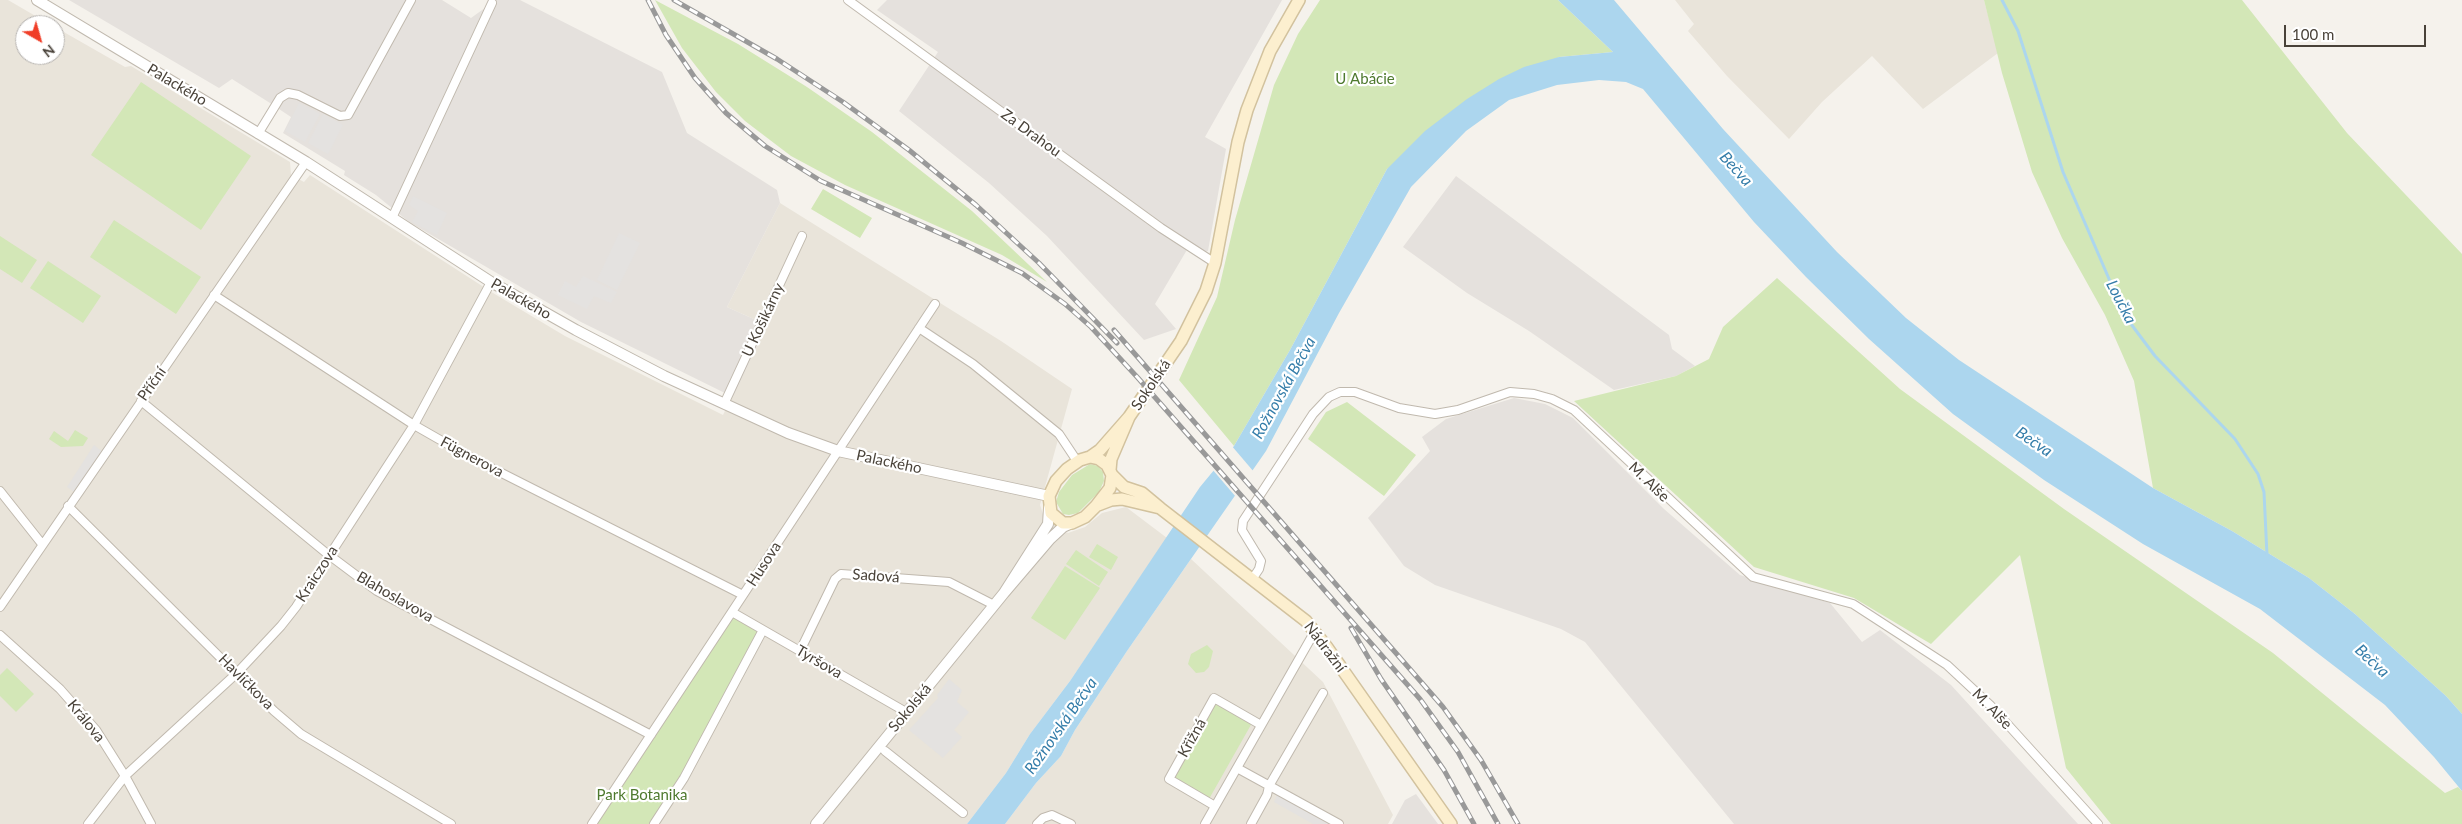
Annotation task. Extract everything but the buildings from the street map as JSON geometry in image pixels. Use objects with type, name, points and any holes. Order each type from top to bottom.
[{"type":"main road","points":[[1215,263],[1238,142],[1247,110],[1270,51],[1299,0]]},
{"type":"main road","name":"Sokolská","points":[[1049,508],[1049,496],[1061,475],[1077,462],[1090,457],[1100,450],[1130,417],[1173,353],[1199,306],[1215,263]]},
{"type":"main road","name":"Sokolská","points":[[1072,523],[1084,517],[1096,506],[1110,488],[1112,459],[1130,417]]},
{"type":"main road","points":[[1090,457],[1104,461],[1111,473]]},
{"type":"main road","name":"Nádražní","points":[[1111,473],[1124,487],[1142,493],[1218,551],[1286,604],[1315,631],[1451,824]]},
{"type":"main road","name":"Nádražní","points":[[1096,506],[1111,500],[1122,499],[1163,510]]},
{"type":"main road","points":[[1049,508],[1058,521],[1066,524],[1072,523]]},
{"type":"street","name":"Palackého","points":[[37,0],[306,162],[392,218],[422,232],[491,282],[584,334],[724,404],[805,440],[838,451],[1049,496]]},
{"type":"street","points":[[258,134],[280,98],[288,93],[298,95],[340,116],[348,115],[411,0]]},
{"type":"street","name":"Za Drahou","points":[[848,0],[1160,228],[1215,263]]},
{"type":"street","points":[[392,218],[492,2]]},
{"type":"street","name":"Příční","points":[[0,607],[306,162]]},
{"type":"street","name":"U Košikárny","points":[[724,404],[802,236]]},
{"type":"street","name":"Kraiczova","points":[[88,824],[125,776],[237,672],[281,626],[414,425],[491,282]]},
{"type":"street","name":"Fügnerova","points":[[214,295],[414,425],[470,457],[743,595]]},
{"type":"street","name":"Husova","points":[[592,824],[935,304]]},
{"type":"street","points":[[919,328],[973,364],[1059,434],[1077,462]]},
{"type":"street","name":"M. Alše","points":[[1252,578],[1259,569],[1261,561],[1242,530],[1243,521],[1313,414],[1329,397],[1340,392],[1355,392],[1404,409],[1435,414],[1458,410],[1510,392],[1534,394],[1552,399],[1574,410],[1752,577],[1853,604],[1947,665],[1991,706],[2098,824]]},
{"type":"street","name":"Blahoslavova","points":[[141,401],[329,556],[377,591],[651,735]]},
{"type":"street","points":[[0,491],[42,544]]},
{"type":"street","name":"Havlíčkova","points":[[68,506],[237,672],[274,712],[302,734],[451,824]]},
{"type":"street","name":"Sokolská","points":[[1004,593],[1048,524],[1049,508]]},
{"type":"street","name":"Sokolská","points":[[816,824],[1054,534],[1072,523]]},
{"type":"street","name":"Sadová","points":[[800,651],[835,579],[841,574],[949,582],[994,605]]},
{"type":"street","name":"Tyršova","points":[[732,612],[906,712]]},
{"type":"street","points":[[654,824],[684,778],[763,630]]},
{"type":"street","points":[[1205,824],[1315,631]]},
{"type":"street","name":"Králova","points":[[0,635],[60,689],[96,730],[125,776],[151,824]]},
{"type":"street","points":[[1251,824],[1267,795],[1269,786],[1323,693]]},
{"type":"street","name":"Křižná","points":[[1215,806],[1169,778],[1214,698],[1261,725]]},
{"type":"street","points":[[885,751],[963,813]]},
{"type":"street","points":[[1237,768],[1339,824]]},
{"type":"street","points":[[1037,824],[1043,818],[1052,815],[1071,824]]},
{"type":"shaded area","points":[[0,0],[8,0],[34,15],[15,15],[15,65],[65,65],[65,33],[125,67],[131,66],[290,162],[291,175],[304,182],[310,175],[493,293],[565,336],[723,415],[767,325],[727,307],[780,203],[1001,341],[1072,389],[1040,505],[1044,517],[1068,533],[1085,527],[1102,513],[1126,507],[1167,538],[1070,681],[1030,734],[1006,773],[967,824],[0,824]]},
{"type":"shaded area","points":[[69,0],[442,0],[471,18],[496,0],[520,0],[662,72],[687,133],[777,190],[780,203],[727,307],[767,325],[733,397],[581,322],[409,222],[376,195],[344,175],[345,171],[283,133],[291,117],[270,103],[232,79],[219,88]]},
{"type":"shaded area","points":[[887,0],[1282,0],[1205,137],[1226,149],[1208,251],[1204,252],[1191,243],[1155,304],[1176,329],[1144,340],[1047,236],[989,183],[899,111],[938,52],[877,10]]},
{"type":"shaded area","points":[[1675,0],[1984,0],[1998,53],[1923,109],[1872,56],[1822,102],[1789,139],[1727,76],[1688,31],[1694,24]]},
{"type":"shaded area","points":[[299,103],[320,114],[305,142],[285,131]]},
{"type":"shaded area","points":[[323,114],[343,125],[328,154],[308,143]]},
{"type":"shaded area","points":[[1456,176],[1669,335],[1672,349],[1695,366],[1676,376],[1614,390],[1529,331],[1467,293],[1403,247]]},
{"type":"shaded area","points":[[413,196],[447,213],[437,235],[412,222],[418,211],[409,205]]},
{"type":"shaded area","points":[[619,233],[640,243],[617,290],[597,280]]},
{"type":"shaded area","points":[[583,276],[617,292],[611,303],[594,296],[587,309],[558,295],[565,281],[576,287]]},
{"type":"shaded area","points":[[1514,398],[1545,404],[1573,418],[1664,509],[1740,575],[1830,603],[1862,642],[1880,630],[1951,685],[2078,824],[1734,824],[1585,642],[1561,629],[1435,585],[1404,566],[1368,518],[1430,451],[1422,437],[1446,419]]},
{"type":"shaded area","points":[[94,445],[104,453],[77,494],[67,487]]},
{"type":"shaded area","points":[[1191,559],[1323,682],[1393,815],[1388,824],[1005,824],[1036,783],[1061,756],[1075,730],[1127,651]]},
{"type":"shaded area","points":[[949,679],[962,690],[957,702],[969,712],[954,730],[962,737],[943,758],[909,730],[938,698],[937,695]]},
{"type":"shaded area","points":[[1416,794],[1438,824],[1392,824],[1405,800]]},
{"type":"shaded area","points":[[1277,795],[1329,824],[1313,824],[1274,802]]},
{"type":"green space","points":[[655,0],[738,44],[807,87],[872,132],[972,211],[1047,282],[1002,255],[845,185],[791,156],[745,121],[716,92],[682,48]]},
{"type":"green space","name":"U Abácie","points":[[1320,0],[1558,0],[1613,52],[1559,57],[1387,169],[1290,350],[1234,446],[1179,380],[1217,297],[1235,220],[1274,85],[1298,34]]},
{"type":"green space","points":[[1984,0],[2242,0],[2347,133],[2462,254],[2462,714],[2446,696],[2355,614],[2309,578],[2232,531],[2153,488],[2134,381],[2105,315],[2062,238],[2032,172],[2002,73]]},
{"type":"green space","points":[[141,82],[251,156],[201,230],[91,155]]},
{"type":"green space","points":[[823,189],[872,218],[860,238],[811,209]]},
{"type":"green space","points":[[114,220],[201,277],[176,314],[90,257]]},
{"type":"green space","points":[[0,236],[37,260],[22,283],[0,269]]},
{"type":"green space","points":[[48,261],[101,296],[83,323],[30,288]]},
{"type":"green space","points":[[1777,278],[1900,389],[2064,509],[2273,653],[2445,793],[2458,787],[2462,791],[2462,824],[2111,824],[2066,768],[2020,555],[1931,644],[1854,598],[1754,567],[1574,401],[1676,376],[1709,359],[1723,327]]},
{"type":"green space","points":[[1347,402],[1416,455],[1384,496],[1308,439],[1326,412]]},
{"type":"green space","points":[[75,430],[88,438],[83,446],[61,447],[49,439],[54,431],[68,441]]},
{"type":"green space","points":[[1090,464],[1098,466],[1103,472],[1104,481],[1099,492],[1078,513],[1063,514],[1056,502],[1059,492],[1072,475]]},
{"type":"green space","points":[[1097,544],[1118,557],[1111,570],[1089,557]]},
{"type":"green space","points":[[1076,550],[1108,572],[1099,586],[1066,564]]},
{"type":"green space","points":[[1065,566],[1100,588],[1065,640],[1031,618]]},
{"type":"green space","name":"Park Botanika","points":[[732,612],[763,630],[684,778],[654,824],[592,824]]},
{"type":"green space","points":[[1207,645],[1213,651],[1209,667],[1204,672],[1196,673],[1188,664],[1191,654]]},
{"type":"green space","points":[[7,668],[34,694],[16,712],[0,696],[0,675]]},
{"type":"green space","points":[[1214,702],[1252,723],[1209,799],[1172,778]]},
{"type":"water","points":[[1558,0],[1614,0],[1723,129],[1837,252],[1906,318],[1959,360],[2153,488],[2232,531],[2309,578],[2355,614],[2446,696],[2462,714],[2462,791],[2434,757],[2385,705],[2260,609],[2143,544],[2044,480],[1953,414],[1869,339],[1806,277],[1754,222],[1643,89],[1626,82],[1599,80],[1557,85],[1509,100],[1466,131],[1411,187],[1339,313],[1266,451],[1127,651],[1075,730],[1061,756],[1036,783],[1005,824],[967,824],[1006,773],[1030,734],[1070,681],[1200,487],[1234,446],[1290,350],[1387,169],[1425,131],[1467,99],[1499,79],[1524,67],[1559,57],[1613,52]]},
{"type":"pier","points":[[1231,445],[1254,472],[1236,497],[1212,469]]},
{"type":"waterway","name":"Loučka","points":[[2002,0],[2018,31],[2063,172],[2125,316],[2155,356],[2235,439],[2258,474],[2264,492],[2267,555]]},
{"type":"railway","points":[[648,0],[666,35],[695,78],[726,113],[765,146],[821,181],[962,243],[1022,273],[1065,304],[1091,327],[1420,699],[1458,752],[1498,824]]},
{"type":"railway","points":[[674,0],[777,59],[843,102],[909,150],[976,205],[1039,263],[1117,343]]},
{"type":"railway","points":[[1114,330],[1443,707],[1481,760],[1518,824]]},
{"type":"railway","points":[[1351,628],[1381,679],[1444,770],[1474,824]]},
{"type":"water label","name":"Bečva","points":[[1736,169]]},
{"type":"water label","name":"Rožnovská Bečva","points":[[1284,388]]},
{"type":"water label","name":"Bečva","points":[[2034,442]]},
{"type":"water label","name":"Bečva","points":[[2372,661]]},
{"type":"water label","name":"Rožnovská Bečva","points":[[1061,726]]}]
